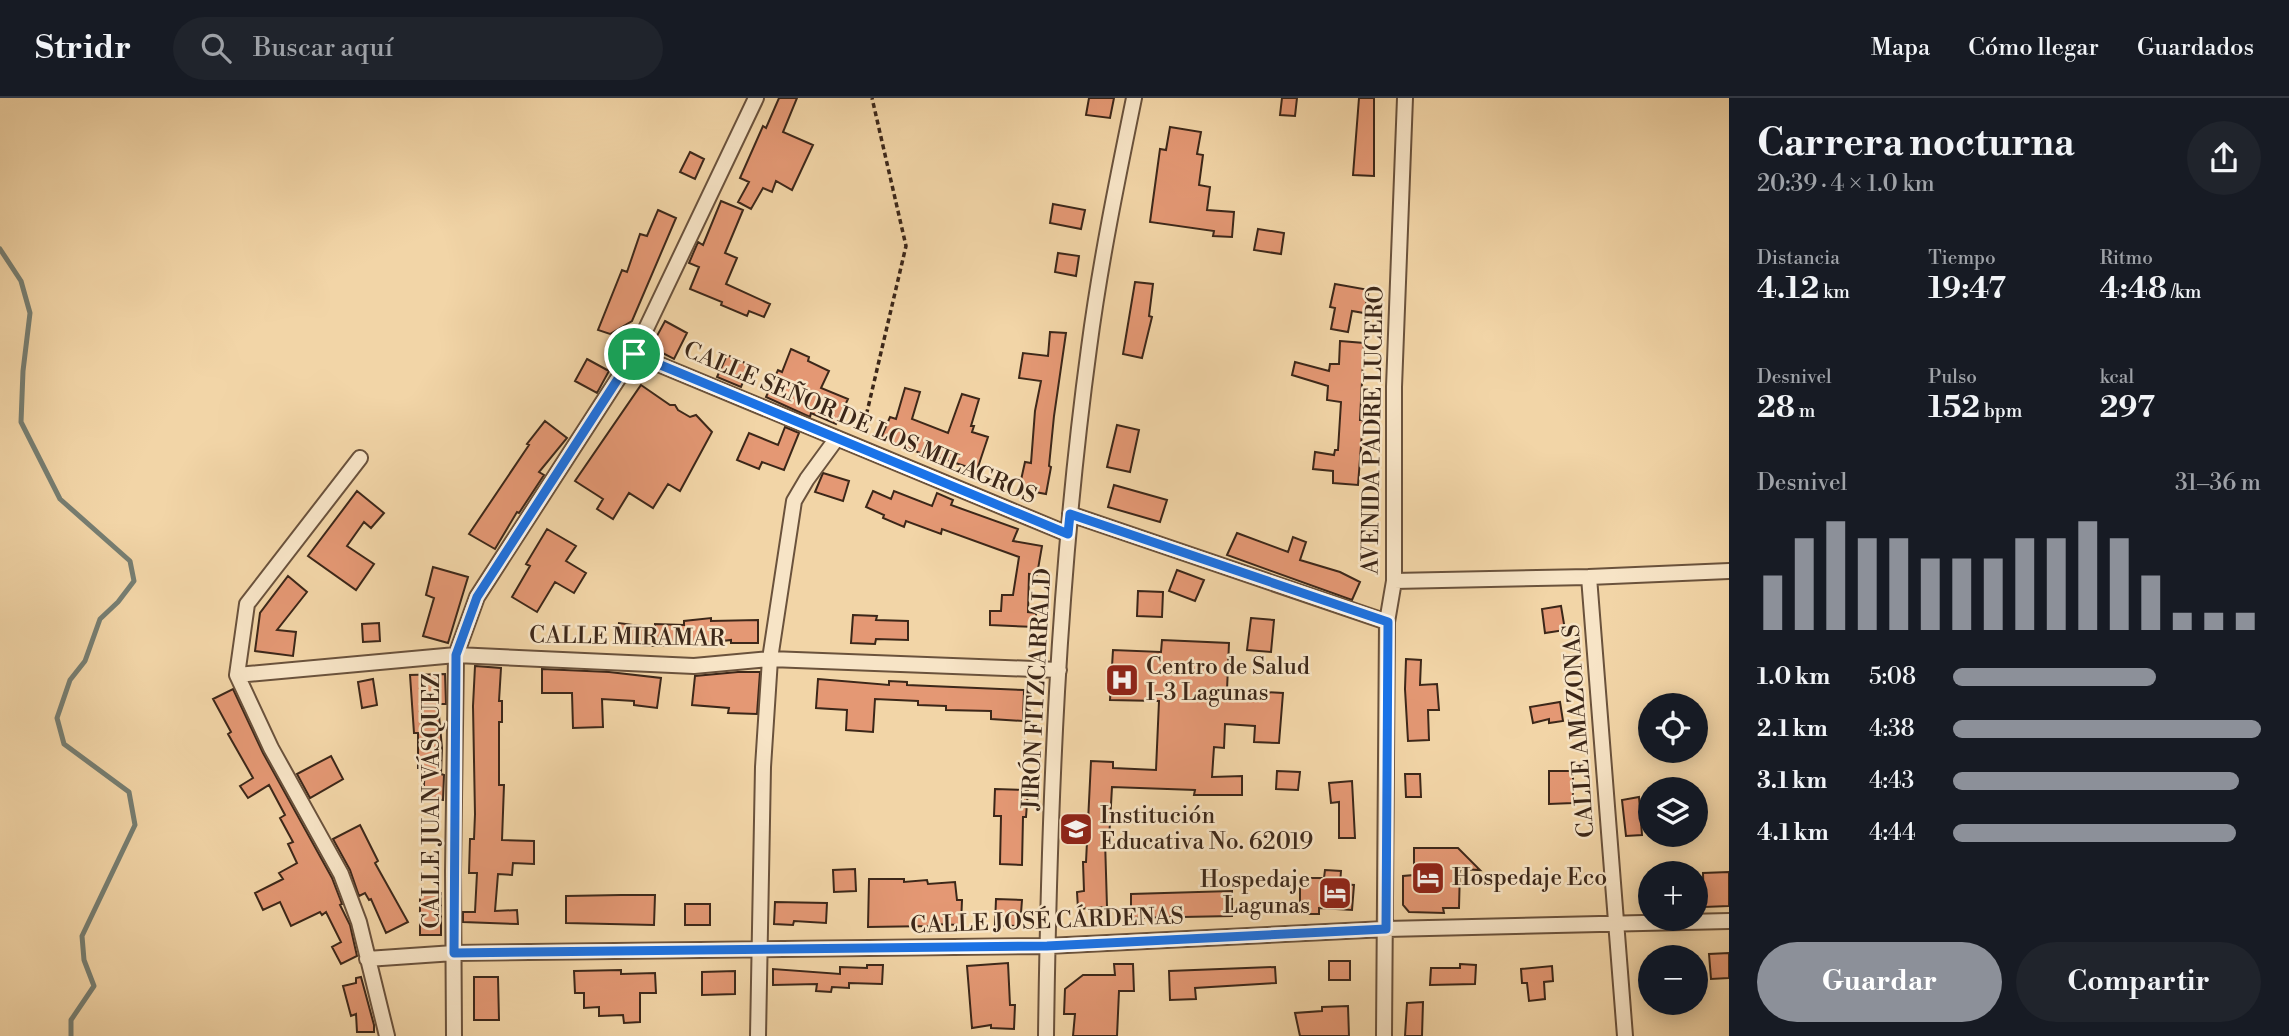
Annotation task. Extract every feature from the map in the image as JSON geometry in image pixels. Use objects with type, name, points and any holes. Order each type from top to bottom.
[{"type":"street","name":"CALLE JUAN VÁSQUEZ","points":[[454,1036],[456,655],[477,597],[634,354],[756,98]]},
{"type":"street","name":"JIRÓN FITZCARRALD","points":[[1046,1036],[1047,946],[1059,670],[1068,534],[1089,348],[1134,98]]},
{"type":"street","name":"AVENIDA PADRE LUCERO","points":[[1384,1036],[1388,622],[1394,581],[1394,387],[1405,98]]},
{"type":"street","name":"CALLE SEÑOR DE LOS MILAGROS","points":[[634,354],[1068,534]]},
{"type":"street","points":[[758,1036],[763,767],[770,659],[794,501],[837,438]]},
{"type":"street","points":[[360,458],[247,604],[237,675],[271,748],[341,874],[359,922],[387,1036]]},
{"type":"street","points":[[1070,514],[1388,622]]},
{"type":"street","points":[[1394,581],[1590,577],[1729,570]]},
{"type":"street","name":"CALLE AMAZONAS","points":[[1590,577],[1625,1036]]},
{"type":"street","name":"CALLE MIRAMAR","points":[[237,675],[456,655],[694,666],[770,659],[1059,670]]},
{"type":"street","name":"CALLE JOSÉ CÁRDENAS","points":[[367,959],[454,953],[1047,946],[1386,929],[1729,921]]},
{"type":"path","points":[[855,446],[867,412],[905,246],[873,98]]},
{"type":"building","points":[[779,98],[797,98],[783,132],[813,145],[792,190],[776,181],[772,192],[763,188],[751,209],[738,202],[749,182],[740,178],[763,126],[766,128]]},
{"type":"building","points":[[1089,98],[1114,98],[1110,118],[1086,115]]},
{"type":"building","points":[[1282,98],[1297,98],[1295,116],[1280,115]]},
{"type":"building","points":[[1359,98],[1374,98],[1374,176],[1353,175]]},
{"type":"building","points":[[1170,127],[1201,132],[1197,154],[1203,155],[1199,185],[1210,187],[1207,210],[1234,212],[1232,237],[1213,236],[1214,231],[1150,222],[1160,149],[1166,150]]},
{"type":"building","points":[[690,152],[704,159],[695,179],[680,172]]},
{"type":"building","points":[[721,201],[743,210],[725,253],[737,258],[726,284],[770,304],[764,317],[749,311],[747,316],[690,289],[699,267],[689,263],[698,242],[703,245]]},
{"type":"building","points":[[1053,204],[1085,210],[1081,229],[1050,223]]},
{"type":"building","points":[[658,210],[676,218],[632,321],[610,334],[598,330],[622,270],[627,272],[640,234],[647,236]]},
{"type":"building","points":[[1258,229],[1284,233],[1281,254],[1254,250]]},
{"type":"building","points":[[1058,253],[1079,256],[1076,276],[1055,272]]},
{"type":"building","points":[[1135,282],[1153,284],[1149,316],[1152,317],[1142,358],[1123,354]]},
{"type":"building","points":[[1335,284],[1369,290],[1364,313],[1352,311],[1348,332],[1331,329],[1335,308],[1330,307]]},
{"type":"building","points":[[665,321],[687,333],[674,359],[651,347]]},
{"type":"building","points":[[1050,332],[1066,333],[1046,494],[1019,489],[1025,462],[1031,463],[1035,411],[1041,381],[1019,378],[1023,353],[1048,356]]},
{"type":"building","points":[[1340,341],[1364,343],[1360,420],[1363,420],[1358,485],[1333,483],[1333,471],[1313,469],[1315,452],[1334,455],[1335,450],[1338,450],[1341,402],[1327,400],[1328,386],[1292,375],[1295,362],[1329,371],[1330,364],[1339,364]]},
{"type":"building","points":[[791,349],[829,371],[821,388],[848,399],[836,424],[811,413],[810,417],[766,397],[778,370],[782,372]]},
{"type":"building","points":[[727,355],[750,365],[741,387],[717,377]]},
{"type":"building","points":[[587,359],[609,371],[597,393],[575,381]]},
{"type":"building","points":[[641,385],[690,417],[696,415],[712,432],[680,491],[668,484],[653,508],[629,493],[613,519],[597,509],[603,499],[575,481]]},
{"type":"building","points":[[905,388],[920,392],[912,419],[948,433],[962,394],[979,399],[971,426],[974,426],[972,432],[988,437],[977,470],[937,457],[936,459],[881,438],[890,417],[896,419]]},
{"type":"building","points":[[545,421],[567,438],[539,472],[544,475],[495,549],[469,534],[529,445],[527,444]]},
{"type":"building","points":[[1117,425],[1139,430],[1130,472],[1107,467]]},
{"type":"building","points":[[785,427],[799,433],[784,470],[762,462],[759,469],[737,460],[749,433],[778,445]]},
{"type":"building","points":[[823,473],[849,481],[843,501],[815,492]]},
{"type":"building","points":[[1114,485],[1167,500],[1160,522],[1108,507]]},
{"type":"building","points":[[357,491],[384,513],[371,528],[364,522],[347,546],[374,564],[356,590],[308,556]]},
{"type":"building","points":[[873,491],[891,499],[894,491],[932,506],[937,493],[953,500],[951,505],[1018,529],[1013,541],[1042,546],[1037,575],[1029,574],[1028,612],[1036,613],[1036,627],[990,625],[990,611],[1001,611],[1002,595],[1013,595],[1019,557],[942,529],[941,534],[906,521],[904,527],[883,518],[884,515],[866,507]]},
{"type":"building","points":[[547,529],[576,546],[566,561],[586,573],[574,593],[555,582],[537,612],[512,597],[530,566],[526,564]]},
{"type":"building","points":[[1237,533],[1288,552],[1293,537],[1306,542],[1300,560],[1340,572],[1360,582],[1352,600],[1227,555]]},
{"type":"building","points":[[433,567],[468,577],[448,643],[423,636],[434,598],[426,595]]},
{"type":"building","points":[[1177,570],[1204,580],[1195,601],[1169,591]]},
{"type":"building","points":[[288,576],[307,592],[277,630],[296,632],[293,656],[255,651],[260,613]]},
{"type":"building","points":[[1138,591],[1163,592],[1162,617],[1137,616]]},
{"type":"building","points":[[1561,606],[1565,630],[1545,633],[1542,609]]},
{"type":"building","points":[[853,615],[877,616],[876,620],[908,621],[908,640],[876,639],[875,644],[851,643]]},
{"type":"building","points":[[711,618],[711,621],[758,620],[758,643],[731,643],[731,640],[683,646],[647,646],[616,641],[619,623],[655,628],[655,624],[684,625],[684,621]]},
{"type":"building","points":[[1251,618],[1274,620],[1271,652],[1247,650]]},
{"type":"building","points":[[379,623],[380,641],[363,642],[362,624]]},
{"type":"building","points":[[1162,640],[1229,643],[1227,690],[1283,693],[1279,743],[1254,742],[1255,726],[1225,724],[1224,748],[1214,747],[1212,777],[1242,776],[1242,795],[1194,795],[1195,790],[1112,787],[1109,840],[1105,840],[1107,907],[1078,909],[1077,892],[1084,891],[1083,862],[1086,862],[1091,761],[1113,762],[1113,768],[1156,770],[1159,701],[1110,700],[1113,650],[1161,652]]},
{"type":"building","points":[[1406,659],[1421,660],[1420,685],[1437,684],[1439,710],[1428,710],[1429,740],[1408,741]]},
{"type":"building","points":[[475,666],[501,668],[499,785],[504,785],[502,840],[534,841],[534,864],[513,863],[512,875],[498,874],[495,911],[517,910],[518,924],[463,922],[463,912],[475,912],[477,873],[469,873],[470,839],[474,839],[475,814]]},
{"type":"building","points":[[542,669],[661,678],[657,708],[634,705],[634,701],[602,699],[603,727],[573,728],[572,693],[542,693]]},
{"type":"building","points":[[760,672],[757,714],[728,713],[729,708],[692,705],[695,676]]},
{"type":"building","points":[[445,674],[446,704],[438,704],[442,748],[441,774],[444,775],[443,800],[423,799],[425,768],[418,768],[418,733],[414,733],[410,675]]},
{"type":"building","points":[[373,679],[377,705],[362,708],[358,682]]},
{"type":"building","points":[[818,679],[889,685],[889,681],[907,682],[907,685],[1024,690],[1023,721],[991,719],[991,711],[946,710],[946,706],[918,705],[918,701],[875,699],[873,732],[846,730],[847,710],[816,708]]},
{"type":"building","points":[[233,689],[263,753],[332,878],[342,904],[340,905],[350,925],[357,956],[341,964],[332,947],[341,942],[326,912],[322,915],[320,912],[291,926],[280,902],[263,910],[255,893],[283,879],[279,873],[297,863],[288,844],[293,842],[280,818],[285,815],[269,785],[248,798],[240,786],[253,778],[228,734],[231,732],[213,699]]},
{"type":"building","points":[[1560,702],[1563,721],[1549,723],[1549,719],[1533,723],[1530,707]]},
{"type":"building","points":[[331,756],[343,779],[310,798],[297,774]]},
{"type":"building","points":[[1277,771],[1300,772],[1298,790],[1276,789]]},
{"type":"building","points":[[1549,771],[1573,771],[1573,803],[1549,804]]},
{"type":"building","points":[[1405,774],[1420,774],[1421,797],[1406,797]]},
{"type":"building","points":[[1352,781],[1355,838],[1339,838],[1339,802],[1331,803],[1329,783]]},
{"type":"building","points":[[995,789],[1028,790],[1026,817],[1023,817],[1022,865],[1000,864],[1001,816],[994,816]]},
{"type":"building","points":[[1638,797],[1638,835],[1626,836],[1622,800]]},
{"type":"building","points":[[360,825],[378,861],[375,863],[408,922],[386,933],[371,899],[369,900],[365,893],[359,896],[350,870],[333,839]]},
{"type":"building","points":[[1414,848],[1458,848],[1480,870],[1460,869],[1459,908],[1443,908],[1444,913],[1409,912],[1403,905],[1403,876],[1414,875]]},
{"type":"building","points":[[855,869],[856,891],[834,892],[833,870]]},
{"type":"building","points":[[1325,870],[1341,871],[1340,884],[1354,885],[1352,910],[1319,908],[1319,914],[1300,914],[1300,878],[1324,878]]},
{"type":"building","points":[[1729,872],[1729,906],[1708,907],[1708,873]]},
{"type":"building","points":[[869,879],[904,879],[904,882],[927,880],[928,884],[955,882],[957,900],[962,900],[961,925],[868,927]]},
{"type":"building","points":[[1232,891],[1232,916],[1131,918],[1131,894]]},
{"type":"building","points":[[420,893],[441,893],[441,935],[420,935]]},
{"type":"building","points":[[655,895],[654,925],[566,923],[566,896]]},
{"type":"building","points":[[996,899],[1022,900],[1020,926],[995,925]]},
{"type":"building","points":[[775,902],[827,903],[826,923],[794,921],[793,925],[774,924]]},
{"type":"building","points":[[685,904],[710,904],[710,925],[685,925]]},
{"type":"building","points":[[1729,953],[1729,978],[1711,979],[1709,954]]},
{"type":"building","points":[[1329,961],[1350,961],[1350,980],[1329,980]]},
{"type":"building","points":[[1008,963],[1010,1005],[1015,1005],[1014,1029],[991,1028],[991,1025],[972,1028],[967,966]]},
{"type":"building","points":[[1114,964],[1133,964],[1134,991],[1119,991],[1117,1036],[1073,1036],[1075,1014],[1064,1014],[1065,989],[1083,975],[1115,975]]},
{"type":"building","points":[[1460,964],[1476,965],[1475,984],[1430,985],[1431,968],[1460,968]]},
{"type":"building","points":[[867,965],[883,965],[882,984],[849,983],[849,988],[832,987],[831,992],[816,991],[817,984],[773,985],[773,969],[840,974],[840,967],[867,968]]},
{"type":"building","points":[[1552,966],[1553,981],[1544,982],[1545,999],[1529,1001],[1527,983],[1522,983],[1521,969]]},
{"type":"building","points":[[1275,967],[1276,983],[1195,988],[1196,999],[1170,1000],[1169,971]]},
{"type":"building","points":[[621,970],[621,974],[655,973],[656,993],[640,993],[640,1022],[624,1023],[623,1015],[599,1016],[599,1007],[584,1008],[584,993],[575,993],[574,971]]},
{"type":"building","points":[[735,971],[735,994],[702,995],[702,972]]},
{"type":"building","points":[[361,977],[374,1032],[357,1032],[356,1014],[351,1016],[343,986],[356,983],[356,978]]},
{"type":"building","points":[[474,977],[498,977],[499,1020],[474,1020]]},
{"type":"building","points":[[1423,1002],[1422,1036],[1405,1036],[1407,1003]]},
{"type":"building","points":[[1348,1006],[1349,1036],[1300,1036],[1295,1013],[1322,1011],[1322,1007]]},
{"type":"waterway","points":[[0,249],[21,281],[30,313],[23,371],[21,422],[60,499],[130,561],[134,581],[100,619],[85,661],[70,680],[57,718],[64,744],[129,792],[135,825],[82,936],[84,960],[94,986],[71,1020],[71,1036]]},
{"type":"place","name":"Centro de Salud I-3 Lagunas","points":[[1122,680]]},
{"type":"place","name":"Institución Educativa No. 62019","points":[[1076,829]]},
{"type":"place","name":"Hospedaje Eco","points":[[1428,878]]},
{"type":"place","name":"Hospedaje Lagunas","points":[[1335,893]]},
{"type":"route","points":[[634,354],[1068,534],[1070,514],[1388,622],[1386,929],[1047,946],[454,953],[456,655],[477,597],[634,354]]}]
